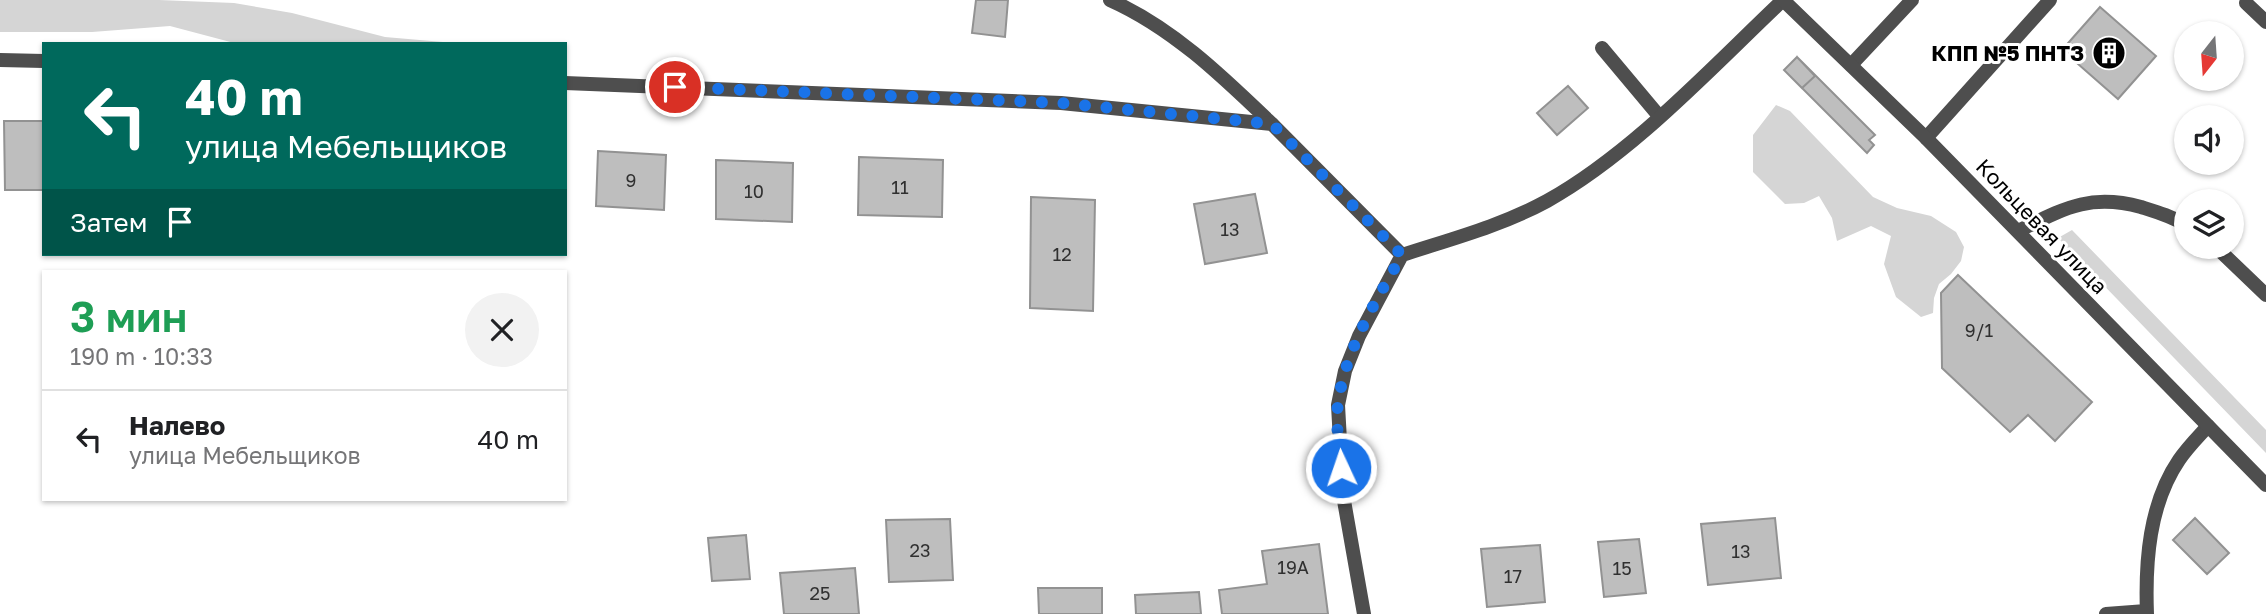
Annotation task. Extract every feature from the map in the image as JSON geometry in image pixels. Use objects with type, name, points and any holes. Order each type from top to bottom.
[{"type":"street","points":[[1110,0],[1130,9],[1189,48],[1221,75],[1402,255],[1359,336],[1345,371],[1338,405],[1343,495],[1364,614]]},
{"type":"street","name":"Кольцевая улица","points":[[1402,255],[1492,227],[1546,201],[1609,160],[1783,0],[1926,138],[2266,485]]},
{"type":"street","points":[[1851,65],[1912,0]]},
{"type":"street","points":[[1926,138],[2050,0]]},
{"type":"street","points":[[2246,4],[2266,22]]},
{"type":"street","points":[[1602,48],[1658,116]]},
{"type":"street","points":[[0,60],[42,61]]},
{"type":"street","points":[[567,83],[1061,103],[1272,124]]},
{"type":"street","points":[[2018,231],[2065,208],[2099,200],[2125,203],[2174,218]]},
{"type":"street","points":[[2228,259],[2266,295]]},
{"type":"street","points":[[2106,614],[2147,612],[2149,548],[2154,516],[2165,484],[2175,467],[2208,426]]},
{"type":"shaded area","points":[[0,0],[159,0],[234,3],[292,13],[385,37],[443,42],[230,42],[170,26],[92,32],[0,32]]},
{"type":"shaded area","points":[[1776,105],[1790,111],[1873,197],[1897,208],[1931,216],[1956,232],[1964,247],[1961,261],[1939,284],[1933,313],[1921,317],[1896,297],[1884,264],[1891,236],[1871,226],[1837,241],[1832,218],[1819,196],[1804,203],[1785,204],[1753,172],[1753,135]]},
{"type":"shaded area","points":[[2072,230],[2266,430],[2266,453],[2058,238]]},
{"type":"building","points":[[976,0],[1008,0],[1005,37],[972,33]]},
{"type":"building","name":"КПП №5 ПНТЗ","points":[[2100,7],[2156,56],[2118,99],[2062,50]]},
{"type":"building","points":[[1797,57],[1875,135],[1869,140],[1874,145],[1867,153],[1784,70]]},
{"type":"building","points":[[1797,57],[1815,76],[1802,88],[1784,70]]},
{"type":"building","points":[[1568,86],[1588,108],[1557,135],[1537,113]]},
{"type":"building","points":[[4,121],[42,121],[42,190],[5,190]]},
{"type":"building","points":[[598,151],[666,155],[664,210],[596,206]]},
{"type":"building","points":[[859,157],[943,160],[942,217],[858,215]]},
{"type":"building","points":[[716,160],[793,163],[792,222],[716,219]]},
{"type":"building","points":[[1255,194],[1267,253],[1205,264],[1194,204]]},
{"type":"building","points":[[1031,197],[1095,200],[1093,311],[1030,308]]},
{"type":"building","points":[[1958,275],[2092,402],[2055,441],[2028,415],[2010,432],[1942,368],[1941,293]]},
{"type":"building","points":[[1775,518],[1781,578],[1708,585],[1701,524]]},
{"type":"building","points":[[2195,518],[2229,553],[2207,574],[2173,540]]},
{"type":"building","points":[[950,519],[953,580],[889,582],[886,520]]},
{"type":"building","points":[[746,535],[750,579],[712,581],[708,538]]},
{"type":"building","points":[[1639,539],[1646,593],[1604,597],[1598,542]]},
{"type":"building","points":[[1319,544],[1328,614],[1222,614],[1219,590],[1267,584],[1262,551]]},
{"type":"building","points":[[1540,545],[1545,602],[1487,607],[1481,549]]},
{"type":"building","points":[[855,568],[859,614],[784,614],[780,573]]},
{"type":"building","points":[[1038,588],[1102,588],[1102,614],[1039,614]]},
{"type":"building","points":[[1199,592],[1201,614],[1136,614],[1135,595]]},
{"type":"place","name":"КПП №5 ПНТЗ","points":[[2109,53]]},
{"type":"route","points":[[675,87],[1061,103],[1272,124],[1402,255],[1359,336],[1345,371],[1338,405],[1341,468]]}]
